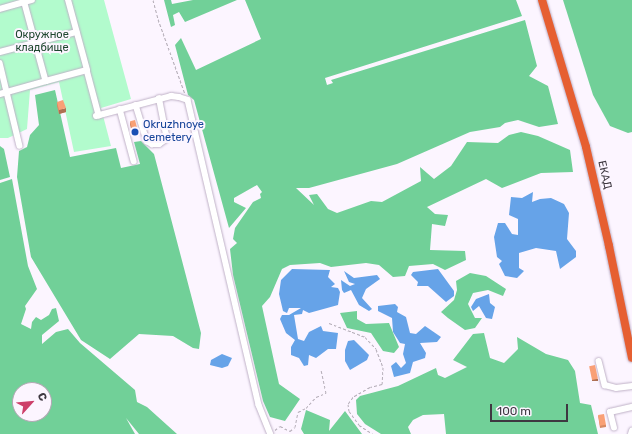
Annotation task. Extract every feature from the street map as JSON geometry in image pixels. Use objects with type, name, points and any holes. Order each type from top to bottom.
[{"type":"highway","name":"ЕКАД","points":[[542,0],[586,147],[609,246],[632,358]]},
{"type":"street","points":[[0,10],[32,0]]},
{"type":"street","points":[[68,0],[87,70],[97,115],[171,96],[188,100],[259,405],[271,434]]},
{"type":"street","points":[[25,1],[46,81]]},
{"type":"street","points":[[0,52],[76,32]]},
{"type":"street","points":[[0,63],[20,146]]},
{"type":"street","points":[[0,94],[87,70]]},
{"type":"street","points":[[136,105],[147,141],[152,144],[158,144],[164,140],[166,135],[159,99]]},
{"type":"street","points":[[120,109],[134,161]]},
{"type":"street","points":[[599,361],[605,385],[616,388],[632,386]]},
{"type":"street","points":[[614,428],[610,412],[632,407]]},
{"type":"path","points":[[153,0],[158,19],[188,100]]},
{"type":"path","points":[[329,323],[365,337],[376,349],[383,367],[382,384],[370,387],[353,397],[348,404],[349,411],[359,425],[373,434]]},
{"type":"path","points":[[271,434],[280,426],[290,431],[295,427],[298,412],[306,408],[316,397],[326,393],[320,369]]},
{"type":"green space","name":"Окружное кладбище","points":[[0,0],[104,0],[131,99],[101,108],[111,146],[74,152],[59,82],[30,90],[27,129],[8,138],[0,138]]},
{"type":"green space","points":[[164,0],[171,0],[172,4],[193,0],[237,0],[185,22],[179,12],[173,15],[175,25],[171,27]]},
{"type":"green space","points":[[245,0],[516,0],[522,16],[325,78],[327,85],[333,83],[331,80],[525,20],[537,66],[529,76],[548,86],[558,124],[539,127],[518,120],[505,123],[500,127],[470,132],[397,164],[309,188],[296,188],[314,205],[309,195],[317,194],[328,209],[337,213],[371,201],[382,202],[421,181],[420,167],[434,179],[451,166],[467,142],[498,143],[509,135],[521,132],[538,136],[570,150],[573,172],[541,173],[502,188],[486,179],[427,207],[435,214],[448,215],[445,226],[432,224],[430,250],[465,251],[466,260],[445,270],[433,264],[409,266],[405,276],[393,277],[379,265],[366,263],[331,267],[320,263],[290,265],[282,269],[270,297],[262,306],[279,384],[300,399],[285,421],[270,417],[263,401],[233,275],[230,249],[237,243],[233,239],[235,228],[253,202],[261,198],[260,194],[262,192],[257,185],[234,198],[234,202],[246,208],[229,228],[194,100],[188,95],[175,45],[181,38],[196,70],[261,39]]},
{"type":"green space","points":[[563,0],[632,0],[632,132],[628,133],[610,126],[593,95]]},
{"type":"green space","points":[[55,90],[70,157],[116,148],[121,168],[140,164],[134,142],[141,141],[154,154],[201,333],[199,349],[193,348],[173,336],[139,334],[110,359],[81,340],[31,257],[17,177],[19,151],[27,147],[30,135],[39,125],[35,95]]},
{"type":"green space","points":[[0,146],[4,149],[10,177],[0,180]]},
{"type":"green space","points":[[12,179],[28,266],[37,289],[25,306],[26,309],[21,324],[31,329],[32,322],[36,317],[41,320],[49,315],[52,309],[56,308],[59,321],[42,335],[42,344],[56,332],[68,329],[80,343],[135,390],[137,402],[147,407],[177,434],[139,434],[126,418],[135,434],[0,434],[0,183]]},
{"type":"green space","points":[[470,273],[486,276],[506,289],[503,296],[488,290],[473,293],[468,304],[475,318],[482,318],[475,328],[465,330],[441,312],[454,300],[457,290],[456,281]]},
{"type":"green space","points":[[357,311],[357,319],[366,324],[389,323],[399,347],[394,353],[383,351],[371,333],[347,328],[340,313]]},
{"type":"green space","points":[[484,333],[490,358],[504,363],[518,349],[517,337],[546,354],[568,360],[575,371],[580,403],[591,405],[598,434],[446,434],[444,414],[423,415],[413,420],[408,427],[411,434],[381,434],[365,424],[357,414],[356,400],[360,396],[398,386],[436,368],[438,375],[445,378],[467,367],[453,360],[473,334]]},
{"type":"green space","points":[[306,410],[330,420],[329,431],[345,411],[362,434],[304,434],[301,429]]},
{"type":"water","points":[[533,192],[532,202],[540,199],[551,198],[564,204],[569,213],[567,239],[576,251],[576,257],[560,269],[556,251],[536,248],[519,253],[519,268],[524,271],[517,278],[505,276],[499,264],[502,261],[497,257],[494,237],[498,223],[505,223],[512,234],[518,235],[518,219],[509,215],[511,197],[522,198]]},
{"type":"water","points":[[292,269],[330,270],[328,277],[335,284],[331,287],[338,288],[340,292],[338,305],[309,313],[303,310],[302,314],[294,315],[298,339],[304,341],[309,332],[321,326],[323,331],[338,333],[336,349],[328,349],[316,358],[309,355],[308,365],[304,366],[299,358],[291,355],[291,347],[295,340],[286,333],[280,319],[282,315],[289,315],[301,308],[289,308],[287,313],[283,311],[279,294],[281,280]]},
{"type":"water","points":[[438,269],[454,291],[454,296],[446,302],[428,286],[417,286],[418,282],[411,275],[413,272]]},
{"type":"water","points":[[344,271],[354,278],[377,275],[380,279],[366,289],[362,298],[372,309],[369,311],[359,305],[351,290],[344,293],[342,290],[341,280],[350,286],[355,284],[349,282]]},
{"type":"water","points":[[489,294],[490,303],[495,307],[492,319],[486,318],[479,306],[473,311],[471,307],[476,299]]},
{"type":"water","points":[[395,304],[398,307],[397,312],[406,317],[410,333],[416,334],[425,326],[441,337],[437,342],[420,343],[426,353],[425,358],[413,362],[410,373],[394,377],[391,366],[396,362],[401,368],[406,363],[403,354],[405,344],[400,343],[393,332],[392,318],[378,311],[378,306]]},
{"type":"water","points":[[354,340],[369,355],[367,360],[350,370],[345,361],[345,350],[348,341]]},
{"type":"water","points":[[222,354],[232,358],[228,366],[222,368],[210,365],[211,360]]},
{"type":"building","points":[[63,100],[66,108],[59,110],[57,102]]},
{"type":"building","points":[[135,120],[138,131],[133,132],[130,121]]},
{"type":"building","points":[[595,365],[598,379],[592,380],[589,366]]},
{"type":"building","points":[[604,414],[606,425],[600,426],[598,415]]},
{"type":"place","name":"Okruzhnoye cemetery","points":[[135,132]]}]
